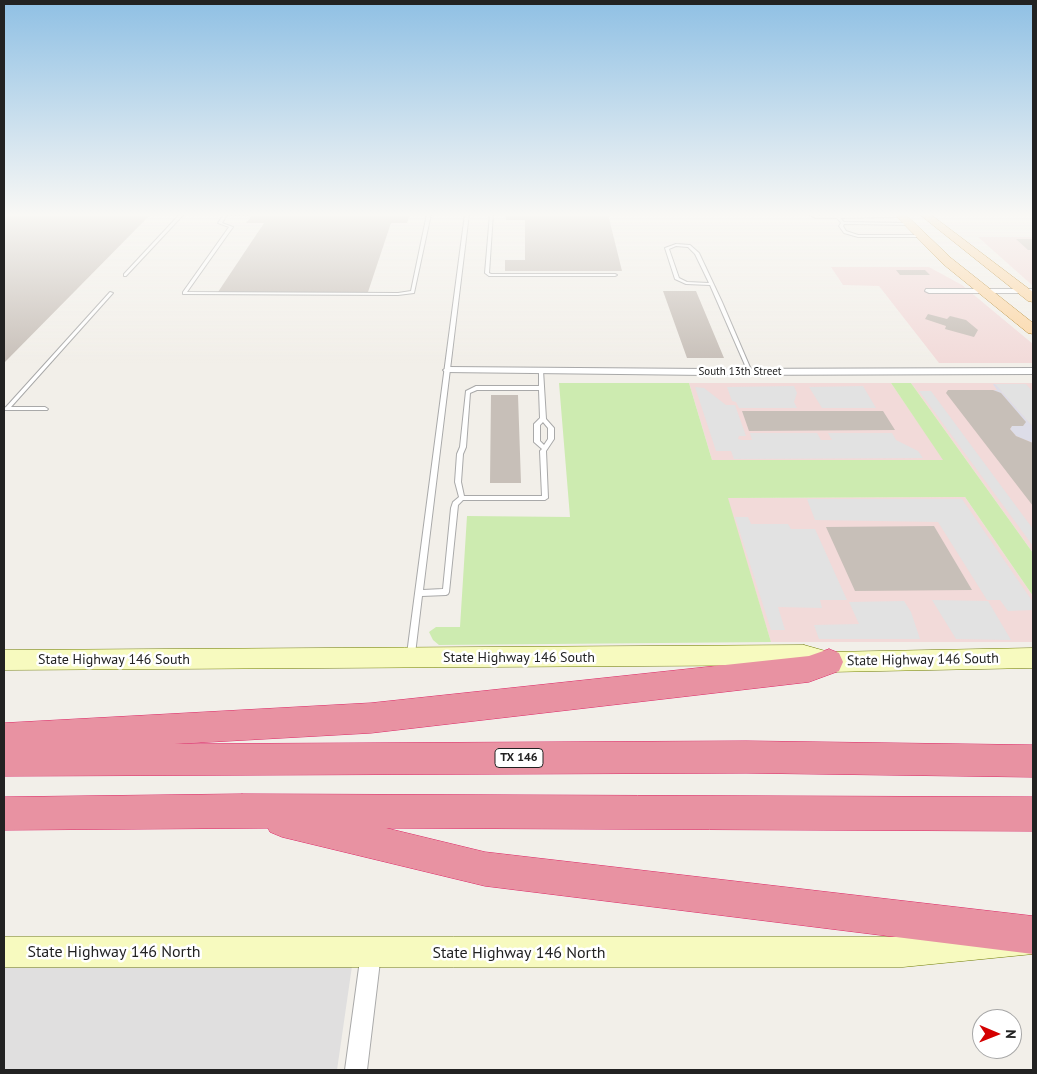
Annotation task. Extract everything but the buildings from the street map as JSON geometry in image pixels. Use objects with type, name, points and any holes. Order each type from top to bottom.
[{"type":"highway","points":[[4,738],[371,718],[809,669],[829,662]]},
{"type":"highway","name":"TX 146","points":[[4,760],[746,757],[1033,761]]},
{"type":"highway","points":[[242,811],[485,869],[1033,935]]},
{"type":"highway","points":[[4,814],[242,811],[1033,814]]},
{"type":"main road","points":[[953,264],[1033,330]]},
{"type":"main road","points":[[991,264],[1030,293]]},
{"type":"main road","name":"State Highway 146 South","points":[[4,660],[804,655],[829,662],[1033,658]]},
{"type":"main road","name":"State Highway 146 North","points":[[4,952],[902,952],[1033,939]]},
{"type":"street","points":[[929,291],[1030,293]]},
{"type":"street","name":"South 13th Street","points":[[448,370],[750,372],[1033,370]]},
{"type":"street","points":[[356,1070],[371,953]]},
{"type":"lane","points":[[125,275],[135,264]]},
{"type":"lane","points":[[205,264],[184,293],[398,294],[413,292],[419,264]]},
{"type":"lane","points":[[410,658],[461,264]]},
{"type":"lane","points":[[488,264],[487,272],[490,275],[616,275]]},
{"type":"lane","points":[[672,264],[677,279],[686,283],[711,284]]},
{"type":"lane","points":[[701,264],[750,372]]},
{"type":"lane","points":[[5,409],[112,293]]},
{"type":"lane","points":[[419,593],[446,592],[454,508],[455,504],[462,498],[545,498],[544,448],[551,439],[550,428],[543,419],[541,371]]},
{"type":"lane","points":[[462,498],[458,482],[470,390],[476,388],[542,388]]},
{"type":"lane","points":[[5,409],[45,409]]},
{"type":"lane","points":[[543,419],[537,424],[537,442],[544,448]]},
{"type":"shaded area","points":[[1008,264],[1033,264],[1033,286]]},
{"type":"shaded area","points":[[831,267],[929,267],[962,285],[1033,344],[1033,363],[939,363],[879,286],[843,285]]},
{"type":"shaded area","points":[[689,383],[891,383],[944,460],[712,460]]},
{"type":"shaded area","points":[[911,383],[1033,383],[1033,553]]},
{"type":"shaded area","points":[[993,384],[1033,427],[1033,443],[1016,436],[1010,429],[1012,426],[1023,426],[1025,422],[1001,393],[993,390],[997,390]]},
{"type":"shaded area","points":[[995,384],[1026,384],[1033,392],[1033,427]]},
{"type":"shaded area","points":[[794,386],[797,393],[794,402],[797,408],[739,408],[736,402],[732,401],[727,387]]},
{"type":"shaded area","points":[[863,386],[876,408],[822,408],[809,387]]},
{"type":"shaded area","points":[[695,387],[704,388],[726,405],[735,405],[746,436],[739,436],[738,439],[752,440],[750,433],[817,433],[821,440],[832,440],[828,433],[892,433],[896,440],[918,451],[923,458],[734,459],[731,451],[716,451]]},
{"type":"shaded area","points":[[919,391],[931,391],[1033,529],[1033,546]]},
{"type":"shaded area","points":[[965,497],[1033,596],[1033,642],[771,642],[727,498]]},
{"type":"shaded area","points":[[807,499],[962,499],[1033,602],[1033,610],[1008,611],[1000,600],[987,600],[938,522],[815,520]]},
{"type":"shaded area","points":[[735,517],[748,517],[751,524],[788,524],[791,529],[815,529],[847,600],[820,600],[822,608],[778,607],[785,630],[771,630]]},
{"type":"shaded area","points":[[932,600],[988,601],[1011,640],[956,639]]},
{"type":"shaded area","points":[[904,601],[911,612],[920,639],[819,639],[814,625],[859,624],[849,602]]},
{"type":"shaded area","points":[[4,966],[352,966],[337,1070],[4,1070]]},
{"type":"green space","points":[[559,383],[689,383],[712,460],[943,460],[891,383],[911,383],[1033,553],[1033,596],[965,497],[728,498],[771,642],[439,645],[433,640],[429,632],[436,627],[460,627],[467,516],[570,517]]}]
